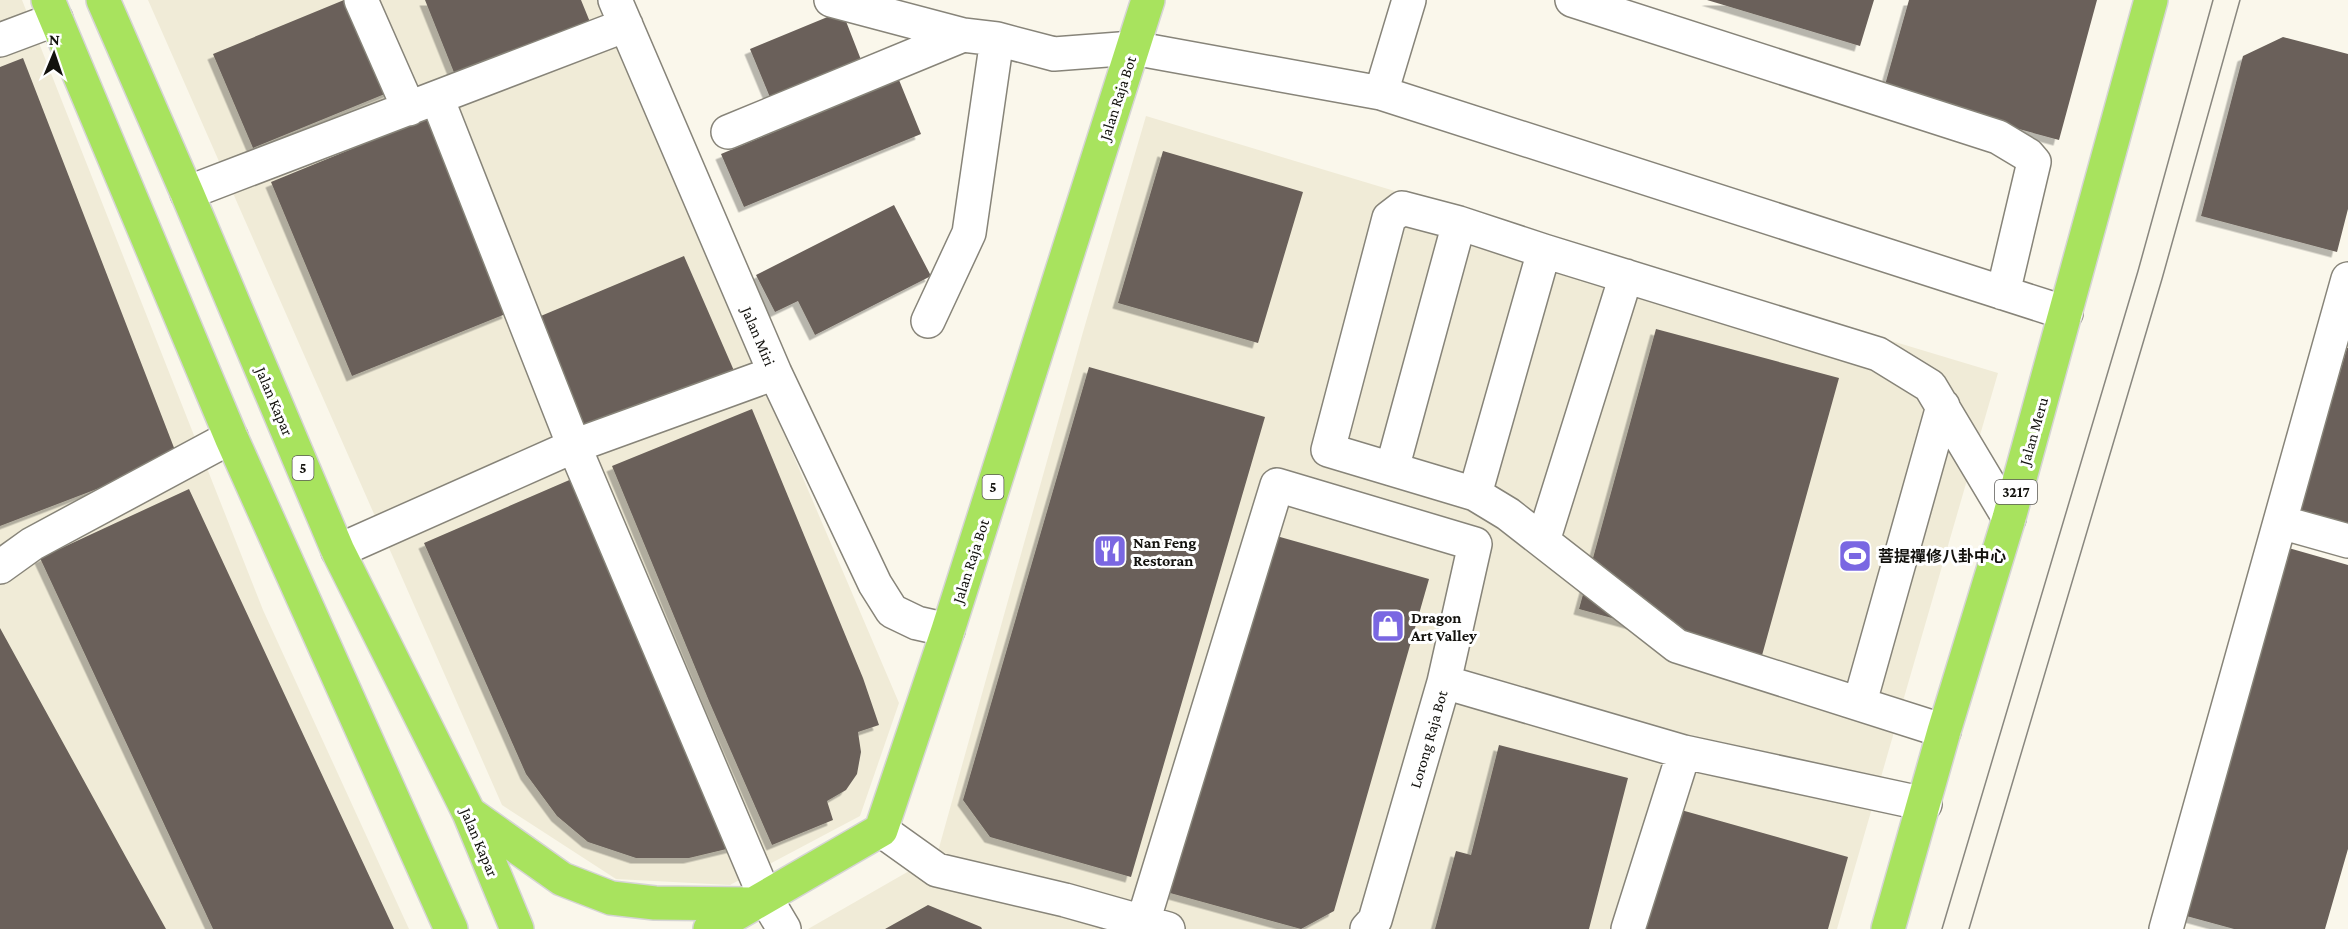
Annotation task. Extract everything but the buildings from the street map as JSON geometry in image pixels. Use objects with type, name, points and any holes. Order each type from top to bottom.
[{"type":"highway","name":"Jalan Kapar","points":[[103,0],[338,551],[469,813],[517,929]]},
{"type":"highway","name":"Jalan Raja Bot","points":[[881,830],[948,630],[1148,0]]},
{"type":"highway","name":"Jalan Meru","points":[[1888,929],[2066,314],[2151,0]]},
{"type":"highway","points":[[52,9],[231,437],[451,929]]},
{"type":"highway","points":[[469,813],[562,879],[611,898],[750,910]]},
{"type":"highway","points":[[710,929],[750,910],[881,830]]},
{"type":"street","points":[[361,0],[423,103],[574,447],[750,910],[784,929]]},
{"type":"street","points":[[831,0],[963,35],[997,39],[1054,54],[1133,48],[1381,93],[2066,314]]},
{"type":"street","points":[[1381,93],[1409,0]]},
{"type":"street","points":[[1572,0],[1998,137],[2028,154],[2034,162],[2003,293]]},
{"type":"street","points":[[0,40],[52,9]]},
{"type":"street","points":[[187,193],[423,103],[620,13]]},
{"type":"street","name":"Jalan Miri","points":[[620,13],[775,373],[875,584],[892,611],[917,623],[948,630]]},
{"type":"street","points":[[728,132],[963,35]]},
{"type":"street","points":[[928,321],[969,233],[997,39]]},
{"type":"street","points":[[1944,731],[1860,702],[1677,646],[1508,514],[1475,494],[1328,450],[1389,218],[1402,208],[1458,223],[1878,354],[1930,386],[2008,518]]},
{"type":"street","points":[[1392,469],[1458,223]]},
{"type":"street","points":[[1475,494],[1544,251]]},
{"type":"street","points":[[1543,541],[1626,276]]},
{"type":"street","points":[[2166,929],[2348,279]]},
{"type":"street","points":[[338,551],[574,447],[775,373]]},
{"type":"street","points":[[1860,702],[1943,406]]},
{"type":"street","points":[[0,567],[32,544],[231,437]]},
{"type":"street","name":"Lorong Raja Bot","points":[[1155,926],[1277,485],[1475,544],[1444,682],[1376,920],[1367,929]]},
{"type":"street","points":[[2280,522],[2348,541]]},
{"type":"street","points":[[1444,682],[1684,752],[1925,804]]},
{"type":"street","points":[[1628,929],[1684,752]]},
{"type":"street","points":[[881,830],[937,870],[1072,915],[1155,926]]},
{"type":"shaded area","points":[[0,0],[22,0],[263,610],[409,929],[0,929]]},
{"type":"shaded area","points":[[148,0],[599,0],[899,703],[860,816],[730,885],[616,879],[502,805]]},
{"type":"shaded area","points":[[1146,116],[1998,373],[1837,929],[808,929],[937,855],[1083,332]]},
{"type":"tram line","points":[[1942,929],[2138,271],[2213,0]]},
{"type":"tram line","points":[[1969,929],[2162,279],[2240,0]]},
{"type":"place","name":"Nan Feng Restoran","points":[[1110,551]]},
{"type":"place","name":"菩提禪修八卦中心","points":[[1855,556]]},
{"type":"place","name":"Dragon Art Valley","points":[[1388,626]]}]
